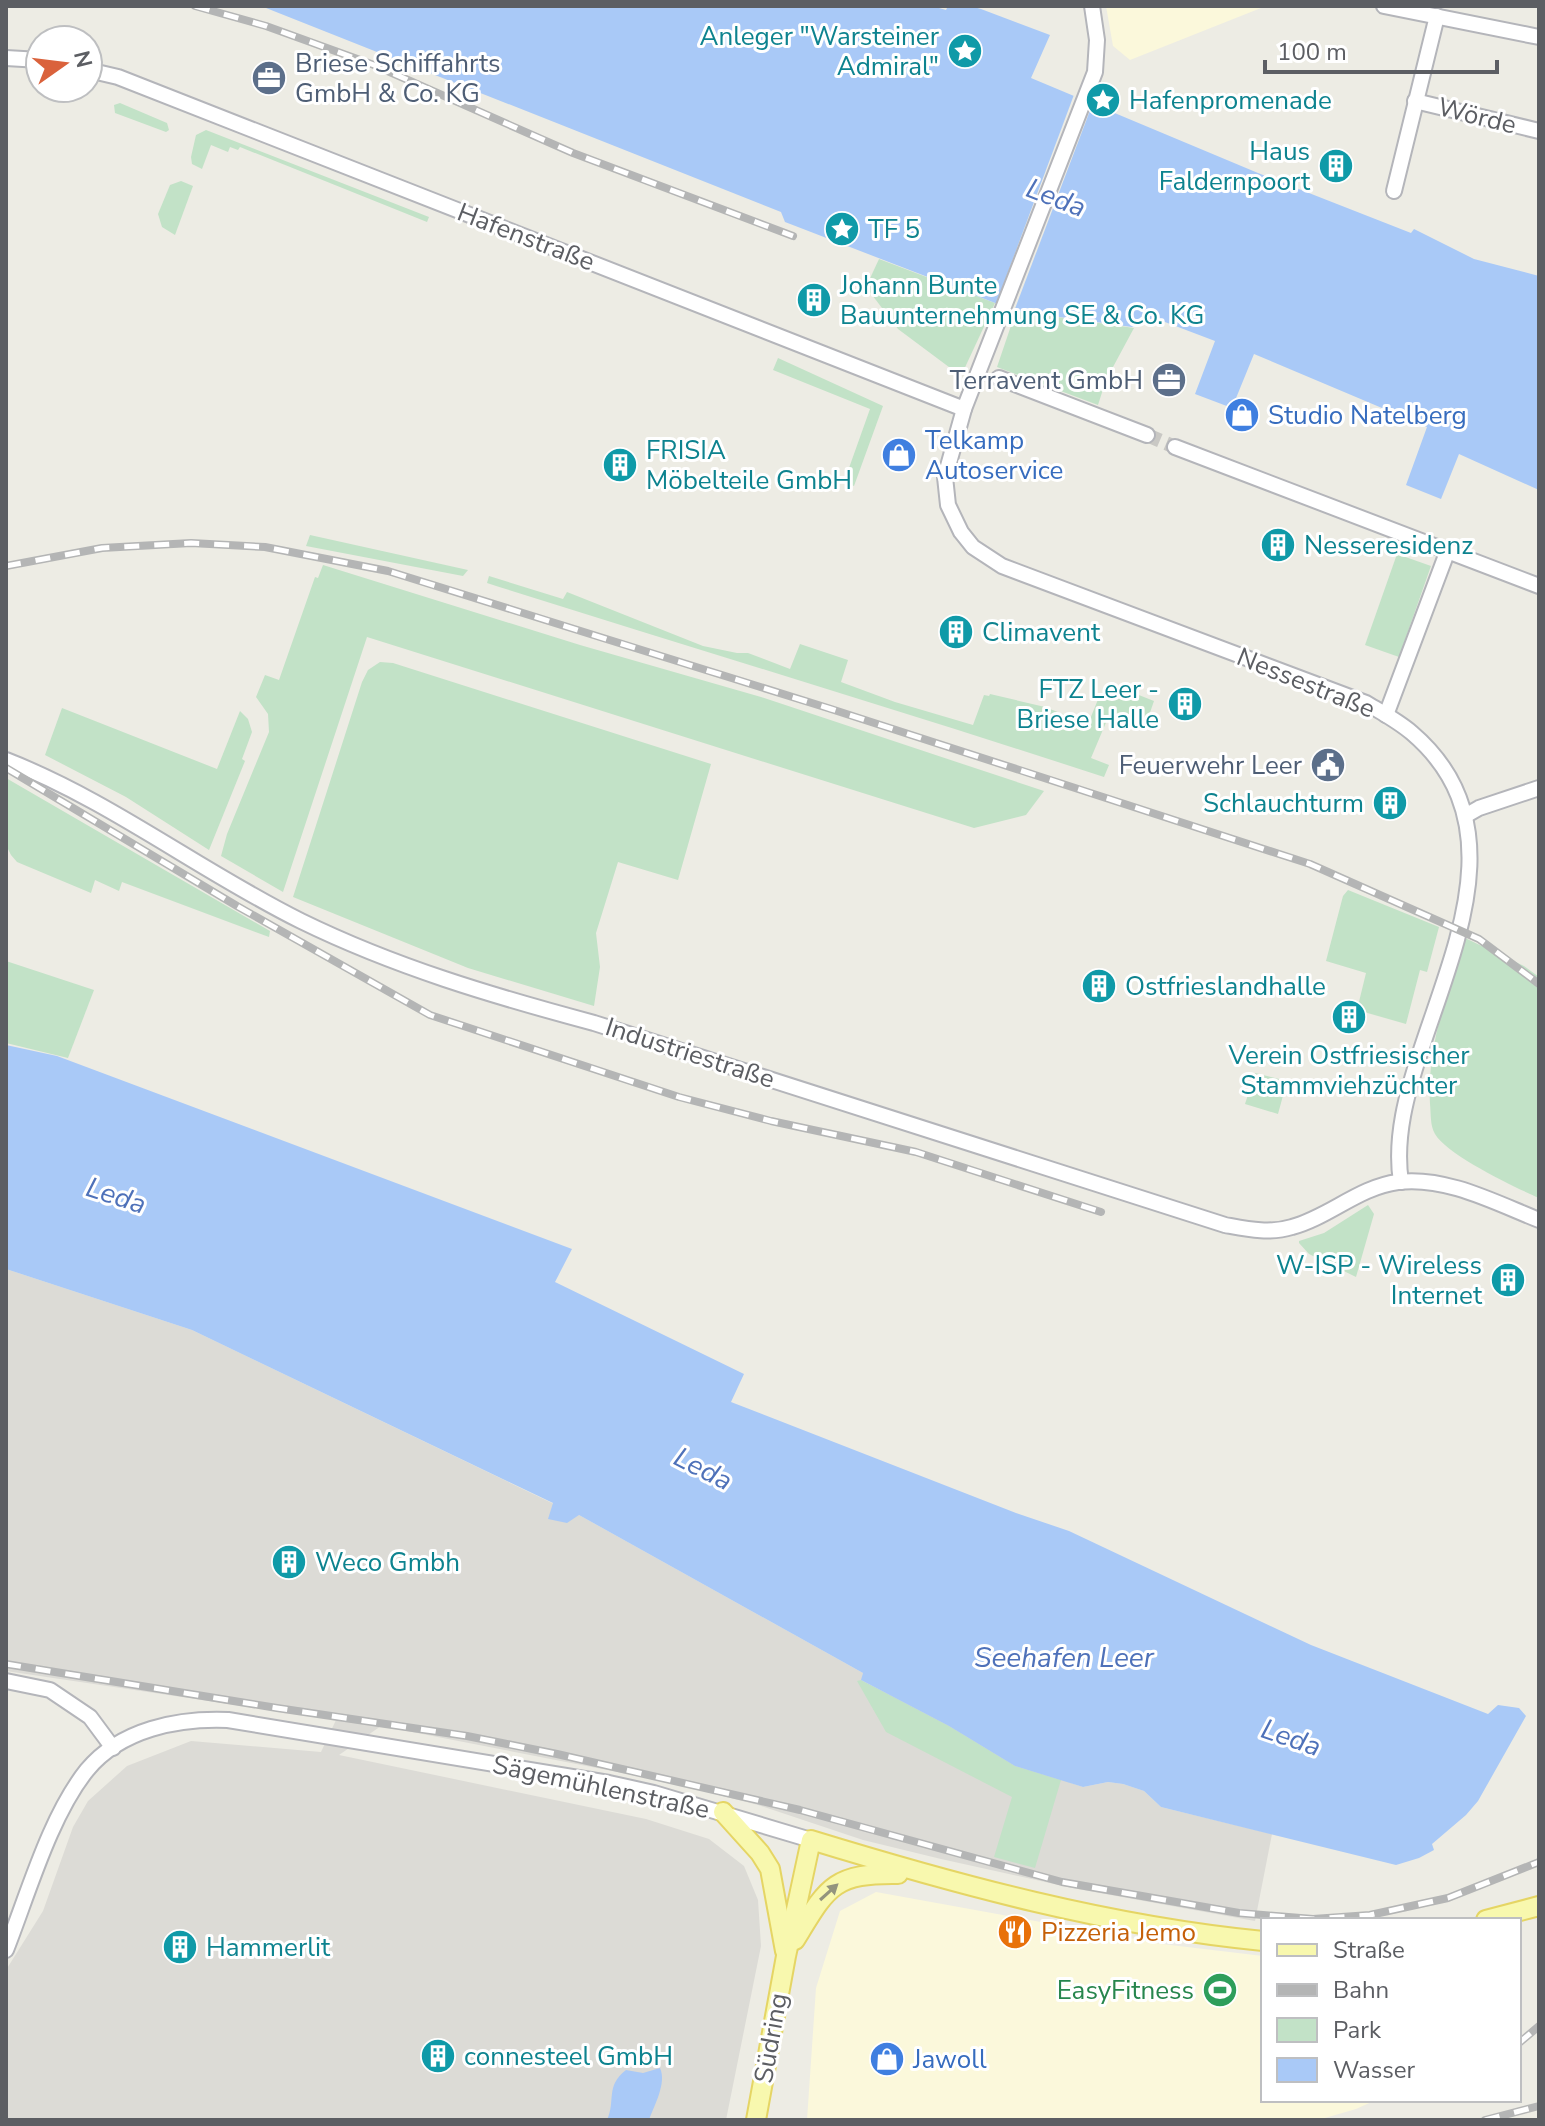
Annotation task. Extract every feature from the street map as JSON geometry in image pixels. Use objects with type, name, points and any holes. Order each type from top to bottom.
[{"type":"main road","points":[[723,1812],[760,1853],[770,1869],[786,1956]]},
{"type":"main road","name":"Sägemühlenstraße","points":[[811,1840],[921,1874],[1088,1914],[1261,1941]]},
{"type":"main road","name":"Südring","points":[[756,2120],[811,1840]]},
{"type":"main road","name":"Südring","points":[[786,1956],[822,1896],[833,1886],[854,1876],[921,1874]]},
{"type":"main road","points":[[1494,1918],[1539,1906]]},
{"type":"street","name":"Nessestraße","points":[[1092,6],[1098,58],[964,409],[945,485],[954,519],[966,539],[1002,566],[1366,703],[1411,731],[1433,752],[1454,785],[1465,816],[1472,866],[1460,930],[1403,1112],[1401,1182]]},
{"type":"street","points":[[1384,6],[1539,37]]},
{"type":"street","points":[[1394,191],[1437,16]]},
{"type":"street","name":"Hafenstraße","points":[[104,74],[964,409]]},
{"type":"street","name":"Wörde","points":[[1415,101],[1539,131]]},
{"type":"street","points":[[999,378],[1147,435]]},
{"type":"street","points":[[1175,447],[1539,586]]},
{"type":"street","points":[[1386,715],[1448,550]]},
{"type":"street","name":"Industriestraße","points":[[6,760],[42,774],[95,802],[235,886],[300,920],[402,966],[506,1000],[594,1023],[1225,1225],[1260,1230],[1290,1228],[1310,1221],[1370,1189],[1401,1182]]},
{"type":"street","points":[[1465,816],[1489,804],[1539,788]]},
{"type":"street","points":[[1401,1182],[1440,1184],[1539,1220]]},
{"type":"street","points":[[6,1681],[50,1690],[90,1717],[113,1748]]},
{"type":"street","name":"Sägemühlenstraße","points":[[6,1950],[57,1821],[88,1769],[113,1748],[142,1731],[199,1718],[228,1720],[597,1781],[723,1812],[811,1840]]},
{"type":"shaded area","points":[[1106,6],[1266,6],[1130,60],[1113,46]]},
{"type":"shaded area","points":[[6,1269],[192,1330],[554,1504],[549,1518],[579,1515],[863,1673],[862,1681],[1071,1783],[1083,1787],[1108,1782],[1123,1784],[1144,1791],[1161,1807],[1272,1834],[1255,1921],[1072,1888],[941,1859],[863,1840],[758,1805],[664,1781],[381,1726],[339,1755],[646,1819],[709,1839],[744,1866],[758,1900],[761,1946],[726,2120],[6,2120],[6,1970],[43,1911],[73,1827],[88,1801],[127,1766],[191,1741],[321,1752],[336,1720],[6,1671]]},
{"type":"shaded area","points":[[876,1892],[1162,1944],[1261,1956],[1261,2102],[1372,2102],[1318,2120],[807,2120],[816,1988],[840,1911]]},
{"type":"green space","points":[[120,103],[167,123],[169,130],[166,132],[115,113],[114,105]]},
{"type":"green space","points":[[206,130],[429,217],[427,222],[240,147],[238,150],[230,147],[228,152],[211,145],[202,169],[192,164],[191,157],[196,135]]},
{"type":"green space","points":[[181,181],[193,186],[175,235],[162,227],[158,214],[170,185]]},
{"type":"green space","points":[[879,259],[995,303],[961,376],[898,329],[866,287]]},
{"type":"green space","points":[[1016,311],[1134,328],[1106,380],[1098,405],[997,367]]},
{"type":"green space","points":[[778,358],[883,406],[854,486],[844,482],[870,409],[773,370]]},
{"type":"green space","points":[[310,535],[468,570],[463,576],[306,546]]},
{"type":"green space","points":[[1397,554],[1431,566],[1399,657],[1365,645]]},
{"type":"green space","points":[[323,565],[580,645],[761,697],[1044,791],[1026,815],[974,828],[367,637],[283,892],[221,856],[269,732],[268,714],[256,697],[265,675],[279,680],[315,577],[318,578]]},
{"type":"green space","points":[[489,576],[563,599],[567,592],[703,646],[748,653],[790,669],[800,644],[848,660],[841,682],[973,725],[984,695],[990,694],[1045,707],[1088,724],[1099,697],[1106,698],[1111,684],[1154,701],[1145,727],[1110,713],[1091,758],[1109,765],[1104,777],[487,583]]},
{"type":"green space","points":[[380,662],[393,663],[711,764],[678,880],[618,862],[596,933],[600,967],[594,1006],[468,968],[293,897],[362,682],[368,670]]},
{"type":"green space","points":[[62,708],[217,769],[240,711],[248,719],[252,732],[242,759],[245,761],[209,850],[126,797],[45,755]]},
{"type":"green space","points":[[6,778],[270,931],[269,937],[122,882],[119,891],[95,880],[91,893],[17,862],[6,845]]},
{"type":"green space","points":[[1348,890],[1439,927],[1427,972],[1420,970],[1406,1024],[1357,1010],[1366,973],[1326,961],[1343,896]]},
{"type":"green space","points":[[1465,938],[1524,966],[1539,977],[1539,1198],[1467,1161],[1442,1142],[1432,1127],[1430,1082],[1435,1040]]},
{"type":"green space","points":[[6,961],[94,990],[68,1058],[6,1043]]},
{"type":"green space","points":[[1255,1073],[1287,1081],[1278,1114],[1245,1104]]},
{"type":"green space","points":[[1368,1205],[1374,1214],[1356,1277],[1309,1254],[1299,1243],[1324,1233]]},
{"type":"green space","points":[[861,1680],[949,1726],[1015,1766],[1061,1780],[1035,1868],[994,1857],[1012,1797],[886,1732],[857,1681]]},
{"type":"water","name":"Leda","points":[[261,6],[932,6],[946,10],[948,6],[970,6],[1050,35],[1031,78],[1258,173],[1411,233],[1414,229],[1474,259],[1539,276],[1539,490],[1459,454],[1441,499],[1406,485],[1427,427],[1254,354],[1232,408],[1195,394],[1215,341],[1157,319],[1132,327],[1016,311],[785,222],[781,212]]},
{"type":"water","name":"Seehafen Leer","points":[[6,1045],[57,1056],[572,1249],[555,1282],[744,1374],[731,1402],[1069,1531],[1311,1645],[1488,1714],[1498,1705],[1519,1708],[1526,1716],[1478,1801],[1466,1815],[1432,1844],[1434,1850],[1396,1865],[1161,1807],[1144,1791],[1123,1784],[1108,1782],[1083,1787],[1015,1766],[949,1726],[861,1680],[863,1673],[579,1515],[567,1523],[548,1519],[553,1503],[192,1330],[6,1269]]},
{"type":"water","points":[[660,2068],[661,2087],[649,2120],[607,2120],[615,2082],[626,2070],[643,2073]]},
{"type":"pier","points":[[1075,92],[1094,100],[1013,314],[995,307]]},
{"type":"tunnel","points":[[1147,435],[1175,447]]},
{"type":"railway","points":[[195,6],[266,26],[374,65],[573,153],[793,236]]},
{"type":"railway","points":[[6,566],[102,548],[191,543],[265,547],[388,571],[831,709],[1310,864],[1479,939],[1539,984]]},
{"type":"railway","points":[[6,768],[237,906],[430,1015],[679,1097],[771,1121],[916,1152],[1101,1212]]},
{"type":"railway","points":[[6,1664],[467,1736],[800,1810],[1062,1882],[1239,1913],[1301,1918]]},
{"type":"railway","points":[[1327,1918],[1370,1915],[1448,1898],[1539,1862]]},
{"type":"railway","points":[[1521,2041],[1539,2026]]},
{"type":"railway","points":[[1485,2120],[1539,2106]]},
{"type":"place","name":"Anleger \"Warsteiner Admiral\"","points":[[965,51]]},
{"type":"place","name":"Briese Schiffahrts GmbH & Co. KG","points":[[269,78]]},
{"type":"place","name":"Hafenpromenade","points":[[1103,100]]},
{"type":"place","name":"Haus Faldernpoort","points":[[1336,166]]},
{"type":"place","name":"TF 5","points":[[842,229]]},
{"type":"place","name":"Johann Bunte Bauunternehmung SE & Co. KG","points":[[814,300]]},
{"type":"place","name":"Terravent GmbH","points":[[1169,380]]},
{"type":"place","name":"Studio Natelberg","points":[[1242,415]]},
{"type":"place","name":"Telkamp Autoservice","points":[[899,455]]},
{"type":"place","name":"FRISIA Möbelteile GmbH","points":[[620,465]]},
{"type":"place","name":"Nesseresidenz","points":[[1278,545]]},
{"type":"place","name":"Climavent","points":[[956,632]]},
{"type":"place","name":"FTZ Leer - Briese Halle","points":[[1185,704]]},
{"type":"place","name":"Feuerwehr Leer","points":[[1328,765]]},
{"type":"place","name":"Schlauchturm","points":[[1390,803]]},
{"type":"place","name":"Ostfrieslandhalle","points":[[1099,986]]},
{"type":"place","name":"Verein Ostfriesischer Stammviehzüchter","points":[[1349,1017]]},
{"type":"place","name":"W-ISP - Wireless Internet","points":[[1508,1280]]},
{"type":"place","name":"Weco Gmbh","points":[[289,1562]]},
{"type":"place","name":"Pizzeria Jemo","points":[[1015,1932]]},
{"type":"place","name":"Hammerlit","points":[[180,1947]]},
{"type":"place","name":"EasyFitness","points":[[1220,1990]]},
{"type":"place","name":"connesteel GmbH","points":[[438,2056]]},
{"type":"place","name":"Jawoll","points":[[887,2059]]}]
